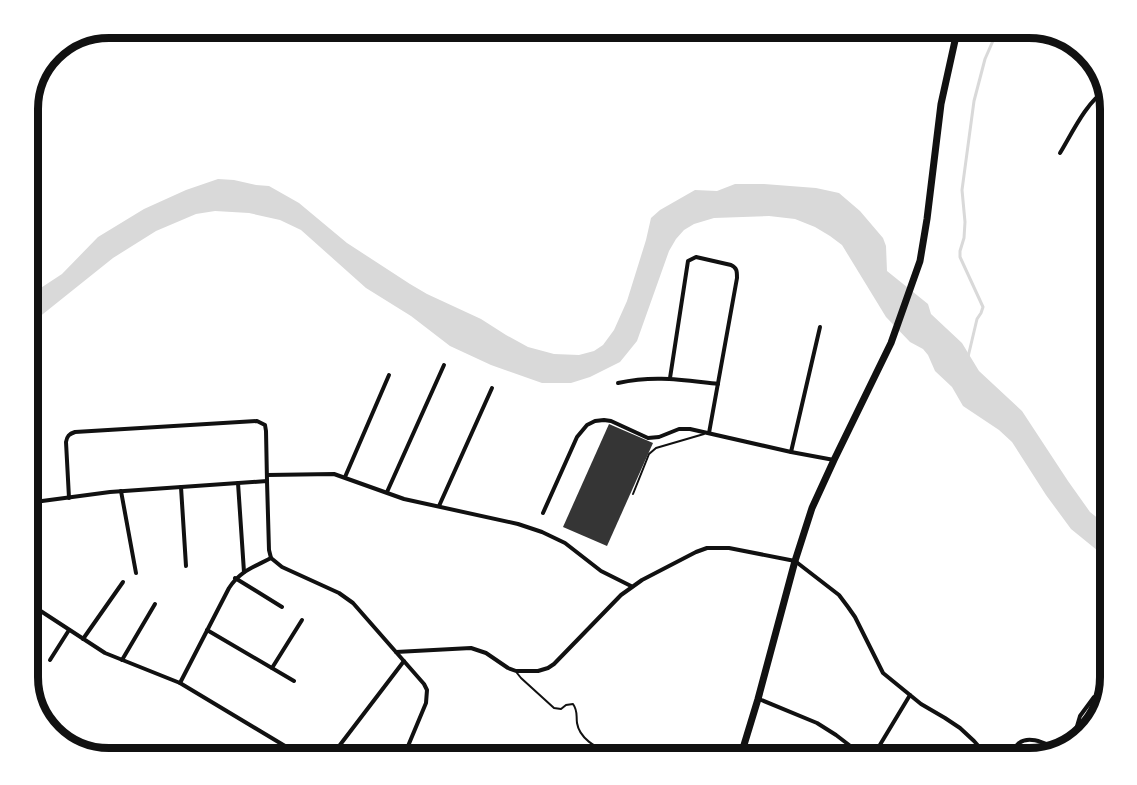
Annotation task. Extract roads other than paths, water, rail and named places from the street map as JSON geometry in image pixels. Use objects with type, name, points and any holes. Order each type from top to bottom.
[{"type":"highway","points":[[744,748],[795,561],[812,508],[891,343],[920,261],[941,104],[956,38]]},
{"type":"street","points":[[1060,153],[1091,102],[1098,96]]},
{"type":"street","points":[[670,378],[688,261],[696,257],[735,267],[737,278],[709,433]]},
{"type":"street","points":[[791,452],[820,327]]},
{"type":"street","points":[[387,492],[444,365]]},
{"type":"street","points":[[345,477],[389,375]]},
{"type":"street","points":[[618,383],[638,379],[670,378],[718,384]]},
{"type":"street","points":[[439,506],[492,388]]},
{"type":"street","points":[[543,513],[577,437],[587,425],[604,420],[648,438],[659,437],[684,428],[834,460]]},
{"type":"street","points":[[69,498],[66,442],[70,433],[257,421],[264,425],[269,550],[272,558],[282,567],[346,597],[360,609],[424,684],[427,690],[426,703],[407,748]]},
{"type":"street","points":[[267,475],[326,473],[345,477],[404,499],[518,524],[566,543],[601,572],[631,586]]},
{"type":"street","points":[[38,502],[121,491],[267,481]]},
{"type":"street","points":[[238,483],[244,572]]},
{"type":"street","points":[[181,487],[186,566]]},
{"type":"street","points":[[121,491],[136,573]]},
{"type":"street","points":[[396,652],[471,648],[486,653],[516,672],[548,668],[631,586],[696,552],[707,548],[729,548],[795,561],[838,595],[855,617],[883,673],[910,695],[960,728],[980,748]]},
{"type":"street","points":[[180,683],[235,578],[272,558]]},
{"type":"street","points":[[235,578],[282,607]]},
{"type":"street","points":[[83,639],[123,582]]},
{"type":"street","points":[[122,660],[155,604]]},
{"type":"street","points":[[38,609],[105,653],[180,683],[288,748]]},
{"type":"street","points":[[272,668],[302,620]]},
{"type":"street","points":[[50,660],[69,630]]},
{"type":"street","points":[[207,630],[294,681]]},
{"type":"street","points":[[338,748],[404,660]]},
{"type":"street","points":[[878,748],[910,695]]},
{"type":"street","points":[[1076,729],[1080,716],[1094,697]]},
{"type":"street","points":[[758,699],[817,723],[853,748]]},
{"type":"street","points":[[1015,748],[1025,740],[1036,740],[1048,745]]},
{"type":"lane","points":[[633,494],[650,454],[656,448],[709,433]]},
{"type":"lane","points":[[516,672],[554,708],[561,709],[573,704],[576,707],[577,723],[582,735],[600,748]]},
{"type":"waterway","points":[[968,357],[977,319],[983,307],[960,257],[965,222],[962,190],[974,101],[985,59],[994,38]]}]
